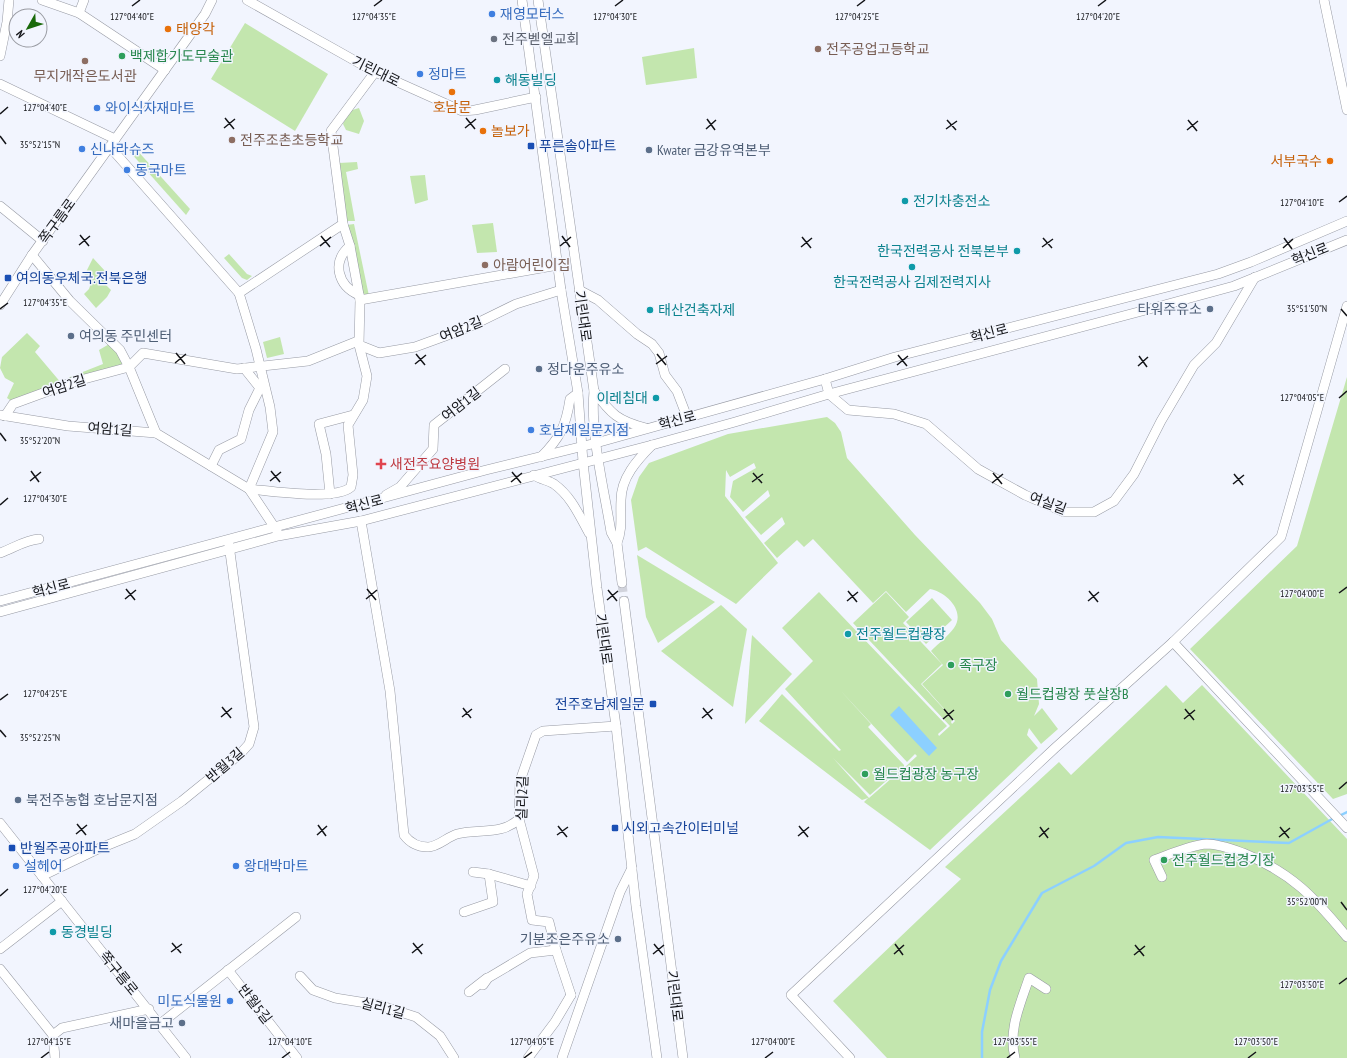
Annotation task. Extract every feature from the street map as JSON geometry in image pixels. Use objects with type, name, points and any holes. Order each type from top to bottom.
[{"type":"street","points":[[42,0],[54,2],[79,13],[165,70]]},
{"type":"street","points":[[79,13],[84,0]]},
{"type":"street","name":"쪽구름로","points":[[0,305],[32,255],[205,14],[212,0]]},
{"type":"street","name":"기린대로","points":[[247,0],[375,72],[462,111],[475,110],[536,97]]},
{"type":"street","name":"기린대로","points":[[522,0],[561,290],[578,393],[582,462],[657,1058]]},
{"type":"street","name":"기린대로","points":[[538,0],[594,391],[592,404],[596,443],[611,532],[617,543],[622,583]]},
{"type":"street","points":[[1324,0],[1347,110]]},
{"type":"street","points":[[0,56],[8,22],[7,1]]},
{"type":"street","points":[[353,415],[319,424],[326,454],[327,494],[347,490],[351,487],[354,480],[348,425],[363,400],[367,376],[358,343],[360,298],[350,246],[343,224],[330,131],[375,72]]},
{"type":"street","points":[[0,84],[113,143],[239,293],[260,366],[270,407],[273,432],[249,489]]},
{"type":"street","points":[[0,206],[42,241]]},
{"type":"street","name":"혁신로","points":[[0,612],[230,550],[277,532],[486,470],[596,443],[825,380],[902,355],[1218,274],[1347,221]]},
{"type":"street","points":[[239,293],[343,224]]},
{"type":"street","name":"혁신로","points":[[0,601],[229,540],[361,521],[582,462],[652,445],[830,394],[1234,286],[1347,240]]},
{"type":"street","points":[[350,246],[340,258],[338,270],[346,286],[360,298]]},
{"type":"street","points":[[32,255],[70,301],[120,350],[129,367],[156,432]]},
{"type":"street","points":[[360,298],[558,265]]},
{"type":"street","name":"여실길","points":[[825,380],[830,394],[848,410],[894,414],[926,424],[978,469],[1025,495],[1064,512],[1094,512],[1114,501],[1134,474],[1161,421],[1194,365],[1216,343],[1255,277]]},
{"type":"street","name":"여암2길","points":[[2,416],[13,404],[73,382],[129,367],[143,353],[237,369],[308,361],[358,343],[379,353],[415,347],[467,328],[516,304],[561,290]]},
{"type":"street","points":[[579,290],[598,300],[637,334],[652,344],[658,353],[665,375],[677,391],[688,417]]},
{"type":"street","points":[[850,1058],[791,995],[1055,748],[1173,642],[1282,536],[1347,306]]},
{"type":"street","points":[[211,466],[219,450],[238,442],[241,439],[249,410],[260,388],[244,368]]},
{"type":"street","name":"여암1길","points":[[388,498],[385,496],[400,487],[432,449],[434,425],[505,369]]},
{"type":"street","points":[[594,391],[613,415],[629,424],[648,428]]},
{"type":"street","points":[[541,457],[555,443],[563,430],[570,400],[578,393]]},
{"type":"street","name":"여암1길","points":[[2,416],[68,426],[156,432],[249,489],[327,494]]},
{"type":"street","points":[[617,543],[622,530],[620,499],[624,482],[639,457],[652,445]]},
{"type":"street","points":[[534,475],[540,480],[553,483],[569,498],[592,537]]},
{"type":"street","name":"여암1길","points":[[249,489],[265,516],[277,532]]},
{"type":"street","points":[[361,521],[390,691],[404,835],[409,842],[416,845],[432,846],[455,835],[472,831],[503,830],[511,826],[519,819]]},
{"type":"street","points":[[0,553],[17,547],[27,540],[39,539]]},
{"type":"street","name":"반월3길","points":[[42,876],[98,849],[134,834],[182,801],[240,754],[249,744],[254,727],[229,540]]},
{"type":"street","name":"기린대로","points":[[624,602],[683,1058]]},
{"type":"street","points":[[1173,642],[1347,828]]},
{"type":"street","name":"실리2길","points":[[572,995],[556,950],[549,922],[532,920],[527,894],[534,876],[519,819],[520,781],[536,734],[543,731],[616,726]]},
{"type":"street","name":"쪽구름로","points":[[0,823],[186,1058]]},
{"type":"street","points":[[1162,877],[1154,860],[1208,844],[1230,848],[1266,863],[1293,880],[1319,902],[1347,937]]},
{"type":"street","points":[[562,1058],[620,892],[632,868]]},
{"type":"street","points":[[473,872],[489,874],[531,886]]},
{"type":"street","points":[[464,912],[493,902],[489,874]]},
{"type":"street","points":[[0,949],[62,901]]},
{"type":"street","name":"반월5길","points":[[160,1024],[296,917]]},
{"type":"street","points":[[469,992],[530,953],[556,950]]},
{"type":"street","points":[[0,969],[53,1034],[55,1058]]},
{"type":"street","name":"반월5길","points":[[228,970],[297,1058]]},
{"type":"street","name":"실리1길","points":[[300,976],[313,990],[335,998],[379,1005],[416,1017],[440,1036],[454,1058]]},
{"type":"street","points":[[1015,1058],[1012,1046],[1014,1022],[1029,978],[1046,989]]},
{"type":"street","points":[[528,1058],[555,1022],[572,995],[582,999]]},
{"type":"street","name":"쪽구름로","points":[[53,1034],[62,1028],[148,1009]]},
{"type":"green space","points":[[245,23],[328,74],[295,131],[211,79]]},
{"type":"green space","points":[[694,48],[697,78],[646,85],[642,57]]},
{"type":"green space","points":[[359,108],[364,121],[359,134],[346,130],[343,124],[349,111]]},
{"type":"green space","points":[[135,148],[190,209],[186,215],[130,152]]},
{"type":"green space","points":[[357,162],[358,169],[346,172],[355,221],[346,221],[339,163]]},
{"type":"green space","points":[[425,175],[428,200],[415,204],[410,176]]},
{"type":"green space","points":[[493,223],[497,252],[477,253],[472,225]]},
{"type":"green space","points":[[354,224],[369,296],[362,298],[347,225]]},
{"type":"green space","points":[[229,254],[247,274],[252,276],[247,280],[242,278],[224,258]]},
{"type":"green space","points":[[93,258],[105,271],[105,284],[111,290],[107,297],[96,308],[84,294],[89,289],[91,283],[84,276]]},
{"type":"green space","points":[[27,333],[40,346],[35,352],[62,384],[13,402],[7,398],[14,383],[5,378],[0,368],[2,357]]},
{"type":"green space","points":[[280,337],[284,354],[267,358],[263,342]]},
{"type":"green space","points":[[111,343],[128,366],[62,383],[70,377],[103,364],[99,350]]},
{"type":"green space","points":[[1347,377],[1347,794],[1333,799],[1190,649],[1297,546]]},
{"type":"green space","points":[[827,417],[835,423],[841,432],[847,458],[915,535],[980,603],[992,619],[1001,640],[1037,679],[1039,704],[1034,716],[1042,708],[1058,729],[1041,744],[1029,728],[1027,735],[1038,748],[930,850],[864,802],[868,798],[862,800],[759,721],[782,694],[839,751],[841,750],[785,689],[813,661],[782,628],[819,592],[947,726],[938,734],[939,736],[950,726],[853,623],[886,592],[909,617],[903,623],[942,664],[921,684],[953,719],[951,722],[952,724],[955,721],[922,684],[943,665],[931,651],[952,631],[957,622],[958,615],[956,609],[948,598],[930,589],[906,612],[886,591],[873,603],[813,539],[804,547],[797,540],[777,558],[764,543],[785,524],[782,517],[761,535],[745,517],[770,496],[768,490],[743,512],[730,497],[733,481],[756,468],[754,463],[730,477],[726,470],[725,496],[778,563],[736,604],[646,547],[638,551],[631,500],[639,477],[649,463],[728,434]],"holes":[[[840,690],[907,762],[915,754],[917,756],[904,768],[904,765],[868,727],[871,724]],[[833,758],[870,795],[900,769],[901,770],[869,798]]]},
{"type":"green space","points":[[637,555],[715,602],[658,643],[646,617]]},
{"type":"green space","points":[[932,598],[952,620],[926,644],[906,622]]},
{"type":"green space","points":[[721,605],[747,629],[733,707],[661,651]]},
{"type":"green space","points":[[752,635],[792,674],[745,724],[751,646]]},
{"type":"green space","name":"전주월드컵경기장","points":[[1166,685],[1183,703],[1202,685],[1347,839],[1347,1058],[887,1058],[833,1001],[961,879],[945,867],[1059,762],[1071,775]]},
{"type":"water","points":[[899,706],[937,748],[929,756],[890,715]]},
{"type":"waterway","points":[[1339,816],[1347,812]]},
{"type":"waterway","points":[[982,1058],[982,1032],[990,990],[1001,961],[1042,893],[1094,866],[1126,843],[1158,837],[1289,843],[1334,818]]},
{"type":"tunnel","points":[[622,583],[624,601]]},
{"type":"place","name":"재영모터스","points":[[492,14]]},
{"type":"place","name":"태양각","points":[[168,29]]},
{"type":"place","name":"전주벧엘교회","points":[[494,39]]},
{"type":"place","name":"전주공업고등학교","points":[[818,49]]},
{"type":"place","name":"백제합기도무술관","points":[[122,56]]},
{"type":"place","name":"무지개작은도서관","points":[[85,61]]},
{"type":"place","name":"정마트","points":[[420,74]]},
{"type":"place","name":"해동빌딩","points":[[497,80]]},
{"type":"place","name":"호남문","points":[[452,92]]},
{"type":"place","name":"와이식자재마트","points":[[97,108]]},
{"type":"place","name":"놀보가","points":[[483,131]]},
{"type":"place","name":"전주조촌초등학교","points":[[232,140]]},
{"type":"place","name":"푸른솔아파트","points":[[531,146]]},
{"type":"place","name":"신나라슈즈","points":[[82,149]]},
{"type":"place","name":"Kwater 금강유역본부","points":[[649,150]]},
{"type":"place","name":"서부국수","points":[[1330,161]]},
{"type":"place","name":"동국마트","points":[[127,170]]},
{"type":"place","name":"전기차충전소","points":[[905,201]]},
{"type":"place","name":"한국전력공사 전북본부","points":[[1017,251]]},
{"type":"place","name":"아람어린이집","points":[[485,265]]},
{"type":"place","name":"한국전력공사 김제전력지사","points":[[912,267]]},
{"type":"place","name":"여의동우체국.전북은행","points":[[8,278]]},
{"type":"place","name":"타워주유소","points":[[1210,309]]},
{"type":"place","name":"태산건축자제","points":[[650,310]]},
{"type":"place","name":"여의동 주민센터","points":[[71,336]]},
{"type":"place","name":"정다운주유소","points":[[539,369]]},
{"type":"place","name":"이레침대","points":[[656,398]]},
{"type":"place","name":"호남제일문지점","points":[[531,430]]},
{"type":"place","name":"새전주요양병원","points":[[381,464]]},
{"type":"place","name":"전주월드컵광장","points":[[848,634]]},
{"type":"place","name":"족구장","points":[[951,665]]},
{"type":"place","name":"월드컵광장 풋살장B","points":[[1008,694]]},
{"type":"place","name":"전주호남제일문","points":[[653,704]]},
{"type":"place","name":"월드컵광장 농구장","points":[[865,774]]},
{"type":"place","name":"북전주농협 호남문지점","points":[[18,800]]},
{"type":"place","name":"시외고속간이터미널","points":[[615,828]]},
{"type":"place","name":"반월주공아파트","points":[[12,848]]},
{"type":"place","name":"전주월드컵경기장","points":[[1164,860]]},
{"type":"place","name":"설헤어","points":[[16,866]]},
{"type":"place","name":"왕대박마트","points":[[236,866]]},
{"type":"place","name":"동경빌딩","points":[[53,932]]},
{"type":"place","name":"기분조은주유소","points":[[618,939]]},
{"type":"place","name":"미도식물원","points":[[230,1001]]},
{"type":"place","name":"새마을금고","points":[[182,1023]]}]
